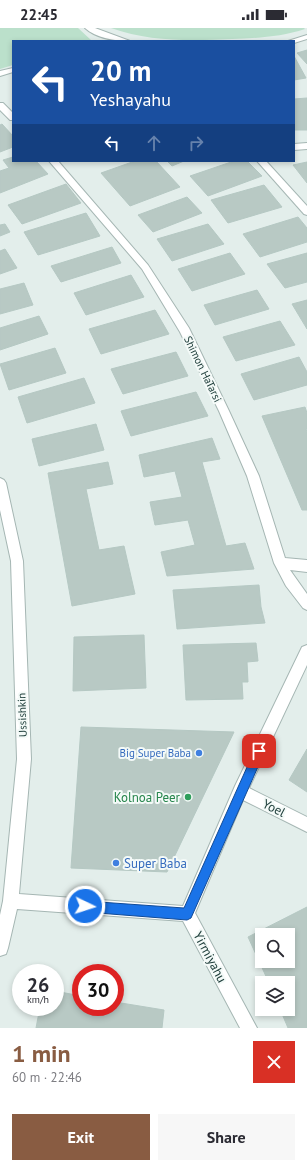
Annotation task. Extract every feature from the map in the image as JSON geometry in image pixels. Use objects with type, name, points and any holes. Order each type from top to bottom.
[{"type":"street","points":[[89,28],[122,40]]},
{"type":"street","points":[[103,40],[111,37]]},
{"type":"street","points":[[295,40],[307,37]]},
{"type":"street","points":[[0,74],[12,70]]},
{"type":"street","points":[[0,104],[12,117]]},
{"type":"street","points":[[295,147],[307,146]]},
{"type":"street","name":"Shimon HaTarsi","points":[[54,162],[145,267],[185,331],[224,411],[253,476],[280,563],[290,582],[307,604]]},
{"type":"street","points":[[262,162],[307,212]]},
{"type":"street","name":"Ussishkin","points":[[0,482],[17,561],[24,752],[11,901],[0,948]]},
{"type":"street","points":[[280,563],[307,566]]},
{"type":"street","points":[[11,901],[187,914],[240,791],[307,651]]},
{"type":"street","name":"Yoel","points":[[240,791],[307,825]]},
{"type":"street","name":"Yirmiyahu","points":[[187,914],[249,1028]]},
{"type":"green space","points":[[0,28],[78,28],[91,40],[12,40],[12,65],[0,69]]},
{"type":"green space","points":[[111,28],[305,29],[287,34],[260,38],[171,40],[126,33]]},
{"type":"building","points":[[307,50],[307,64],[297,53]]},
{"type":"building","points":[[295,58],[306,78],[295,80]]},
{"type":"building","points":[[307,98],[307,130],[295,130],[295,99]]},
{"type":"building","points":[[2,124],[12,135],[12,147],[0,152],[0,125]]},
{"type":"building","points":[[12,157],[12,162],[37,162],[48,174],[0,193],[0,171],[9,168],[3,160]]},
{"type":"building","points":[[132,162],[157,162],[180,187],[130,206],[101,173]]},
{"type":"building","points":[[168,162],[182,162],[172,166]]},
{"type":"building","points":[[231,162],[248,162],[262,176],[208,196],[190,176]]},
{"type":"building","points":[[307,162],[307,183],[293,165]]},
{"type":"building","points":[[66,184],[81,203],[22,224],[8,205]]},
{"type":"building","points":[[264,185],[282,207],[228,223],[211,200]]},
{"type":"building","points":[[187,197],[202,213],[153,232],[138,215]]},
{"type":"building","points":[[86,213],[100,236],[38,255],[24,232]]},
{"type":"building","points":[[298,217],[307,228],[307,242],[260,257],[243,234]]},
{"type":"building","points":[[5,224],[10,232],[0,236],[0,225]]},
{"type":"building","points":[[208,224],[224,244],[172,261],[157,239]]},
{"type":"building","points":[[112,247],[121,263],[61,282],[51,266]]},
{"type":"building","points":[[5,249],[17,268],[0,274],[0,251]]},
{"type":"building","points":[[230,253],[245,274],[192,291],[178,269]]},
{"type":"building","points":[[307,253],[307,282],[285,288],[267,264]]},
{"type":"building","points":[[131,275],[144,297],[86,315],[74,293]]},
{"type":"building","points":[[24,283],[33,305],[0,314],[0,289]]},
{"type":"building","points":[[257,290],[269,309],[215,325],[204,305]]},
{"type":"building","points":[[307,300],[307,329],[292,304]]},
{"type":"building","points":[[155,310],[169,334],[101,354],[89,329]]},
{"type":"building","points":[[39,316],[48,334],[0,350],[0,328]]},
{"type":"building","points":[[280,321],[295,345],[236,361],[223,337]]},
{"type":"building","points":[[55,348],[66,373],[9,390],[0,364]]},
{"type":"building","points":[[176,352],[188,376],[123,394],[111,369]]},
{"type":"building","points":[[299,357],[307,372],[307,385],[254,400],[241,374]]},
{"type":"building","points":[[84,378],[95,403],[27,423],[18,397]]},
{"type":"building","points":[[196,392],[208,416],[131,436],[121,411]]},
{"type":"building","points":[[305,407],[307,413],[307,510],[302,510],[262,416]]},
{"type":"building","points":[[96,424],[104,450],[39,466],[32,439]]},
{"type":"building","points":[[212,438],[220,459],[202,462],[226,546],[245,543],[254,569],[167,576],[161,552],[195,545],[188,520],[155,525],[150,502],[182,497],[175,471],[144,477],[139,455]]},
{"type":"building","points":[[108,462],[113,484],[86,489],[99,550],[124,546],[135,594],[72,606],[48,473]]},
{"type":"building","points":[[259,585],[261,607],[265,623],[177,629],[173,590]]},
{"type":"building","points":[[144,635],[146,688],[73,691],[74,637]]},
{"type":"building","points":[[256,643],[258,661],[247,662],[248,682],[242,682],[243,699],[186,700],[183,645]]},
{"type":"building","points":[[81,727],[234,732],[167,872],[71,868]]},
{"type":"building","points":[[307,749],[307,792],[289,780]]},
{"type":"building","points":[[307,907],[307,1028],[288,1028],[283,1016],[295,1016],[295,976],[266,976],[262,968],[295,968],[295,928],[266,928]]},
{"type":"building","points":[[255,933],[255,952],[248,937]]},
{"type":"building","points":[[64,993],[72,994],[72,1016],[124,1016],[124,1003],[164,1010],[162,1028],[36,1028],[38,1016],[64,1016]]},
{"type":"place","name":"Big Super Baba","points":[[199,753]]},
{"type":"place","name":"Kolnoa Peer","points":[[188,797]]},
{"type":"place","name":"Super Baba","points":[[116,863]]},
{"type":"route","points":[[85,906],[187,914],[240,791],[259,751]]}]
